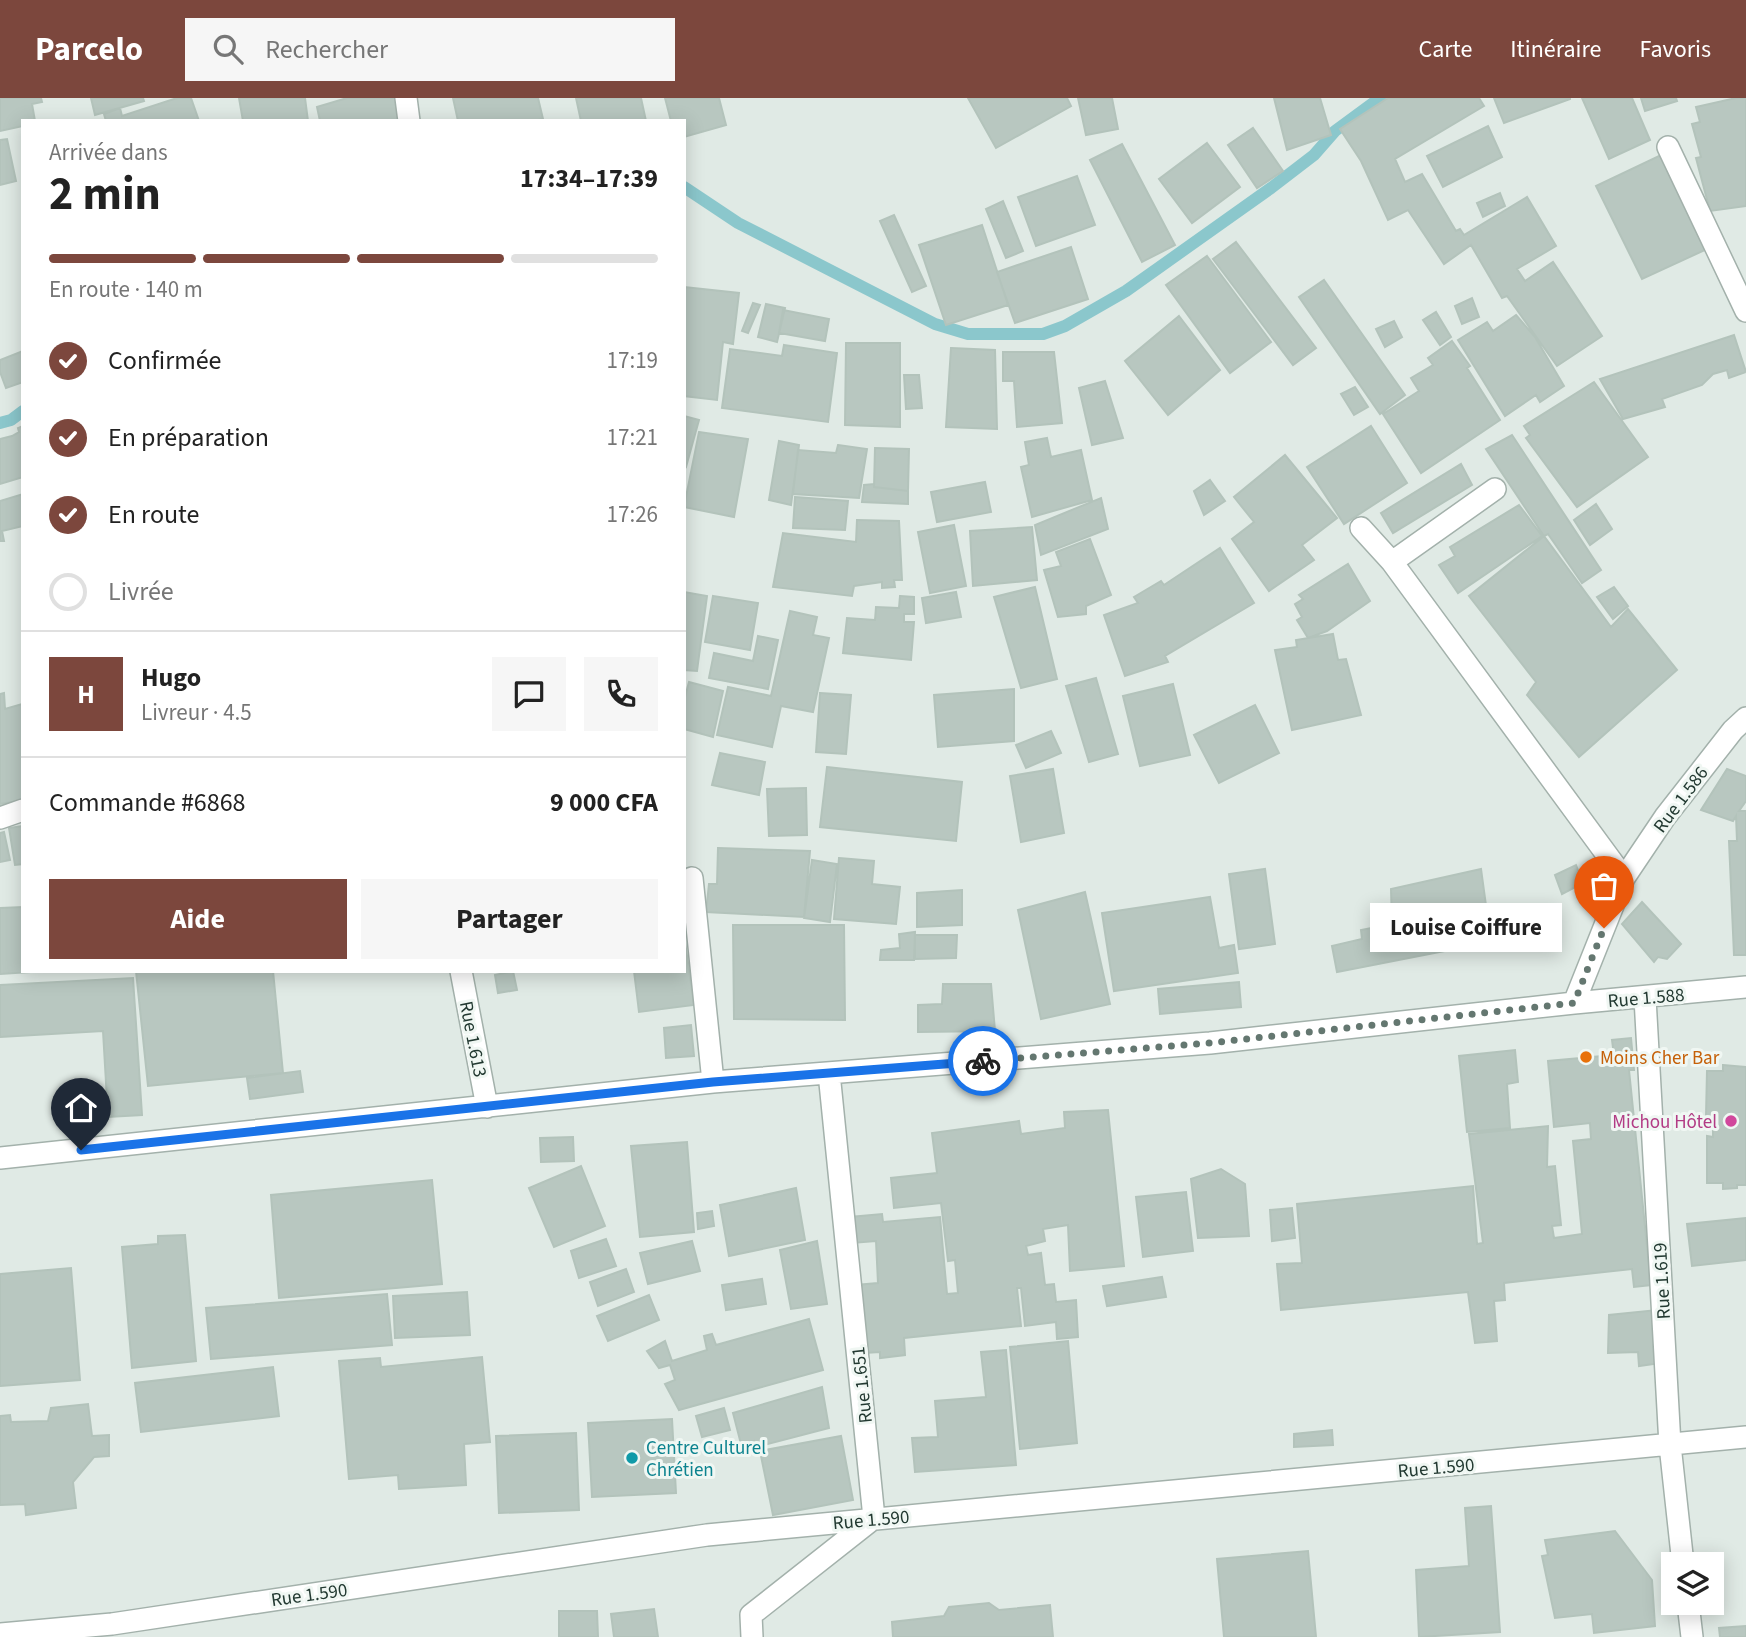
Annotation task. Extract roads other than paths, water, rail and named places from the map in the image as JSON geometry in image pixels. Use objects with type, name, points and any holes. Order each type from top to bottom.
[{"type":"street","points":[[406,98],[409,119]]},
{"type":"street","points":[[1668,147],[1746,310]]},
{"type":"street","points":[[1392,562],[1495,489]]},
{"type":"street","points":[[1361,528],[1392,562],[1625,878]]},
{"type":"street","name":"Rue 1.586","points":[[1574,1003],[1625,878],[1665,817],[1733,730],[1746,718]]},
{"type":"street","points":[[0,818],[21,811]]},
{"type":"street","points":[[692,878],[713,1082]]},
{"type":"street","name":"Rue 1.613","points":[[461,973],[486,1107]]},
{"type":"street","name":"Rue 1.588","points":[[0,1158],[713,1082],[1210,1043],[1746,987]]},
{"type":"street","name":"Rue 1.619","points":[[1645,998],[1670,1445],[1683,1552]]},
{"type":"street","name":"Rue 1.651","points":[[829,1073],[874,1518]]},
{"type":"street","name":"Rue 1.590","points":[[0,1634],[112,1624],[707,1535],[1746,1437]]},
{"type":"street","points":[[752,1637],[751,1615],[874,1518]]},
{"type":"street","points":[[1689,1615],[1692,1637]]},
{"type":"waterway","points":[[686,188],[738,223],[935,324],[968,334],[1043,334],[1065,326],[1126,291],[1271,188],[1314,155],[1335,131],[1380,98]]},
{"type":"waterway","points":[[0,423],[11,420],[21,412]]},
{"type":"place","name":"Louise Coiffure","points":[[1604,928]]},
{"type":"place","name":"Moins Cher Bar","points":[[1586,1057]]},
{"type":"place","name":"Michou Hôtel","points":[[1731,1121]]},
{"type":"place","name":"Centre Culturel Chrétien","points":[[632,1458]]}]
